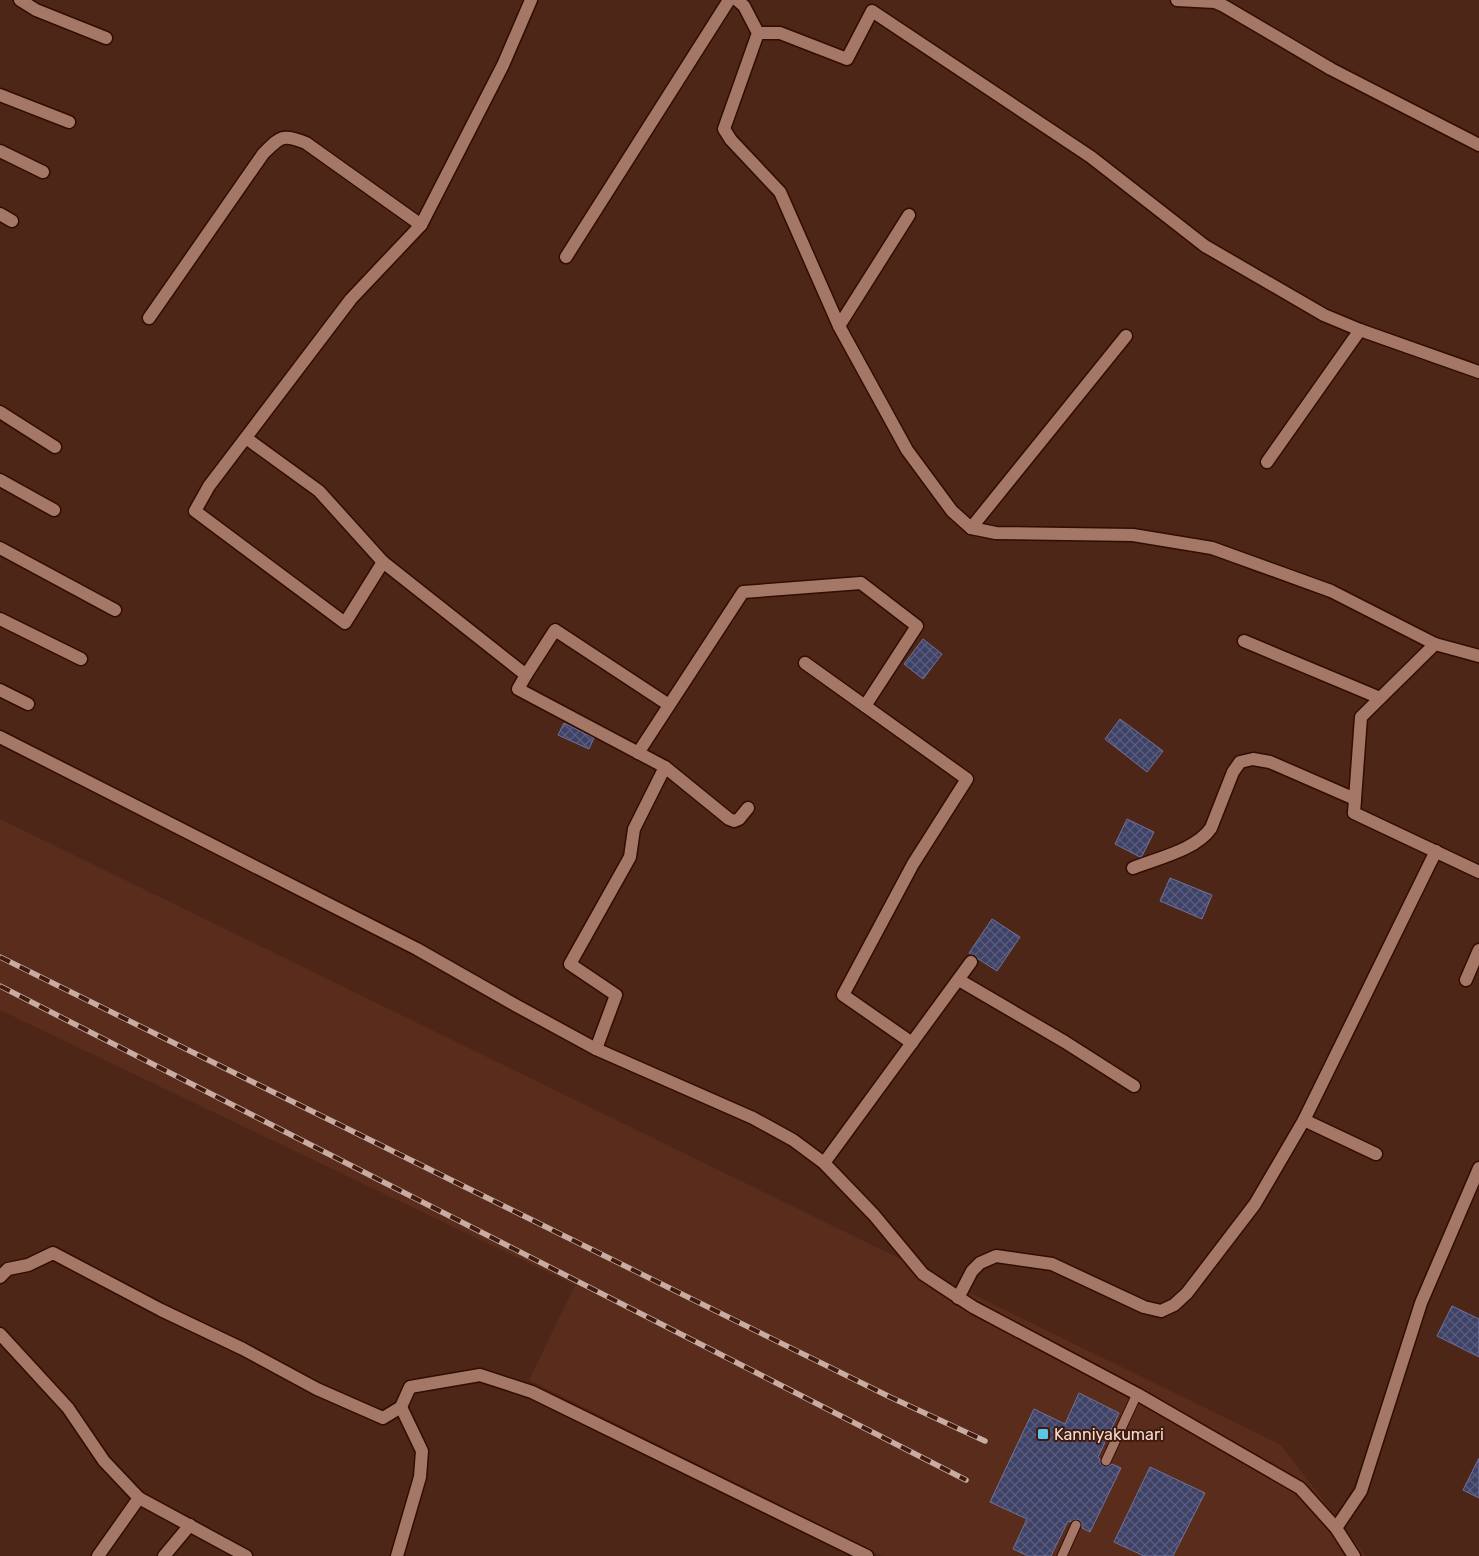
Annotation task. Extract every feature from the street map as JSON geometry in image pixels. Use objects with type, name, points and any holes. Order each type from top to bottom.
[{"type":"street","points":[[20,0],[36,10],[106,38]]},
{"type":"street","points":[[383,562],[345,623],[195,511],[210,486],[351,299],[421,225],[503,66],[531,0]]},
{"type":"street","points":[[566,256],[729,0]]},
{"type":"street","points":[[737,0],[744,6],[758,33],[724,129],[731,140],[780,192],[839,326],[907,450],[952,511],[971,528],[996,533],[1133,534],[1212,548],[1331,591],[1435,644],[1479,656]]},
{"type":"street","points":[[1178,0],[1215,2],[1224,6],[1324,65],[1479,145]]},
{"type":"street","points":[[758,33],[780,33],[847,59],[872,11],[1092,157],[1205,246],[1324,315],[1360,330],[1479,372]]},
{"type":"street","points":[[0,95],[69,122]]},
{"type":"street","points":[[149,318],[263,154],[278,139],[291,136],[306,143],[421,225]]},
{"type":"street","points":[[0,151],[43,172]]},
{"type":"street","points":[[0,214],[12,221]]},
{"type":"street","points":[[839,326],[909,216]]},
{"type":"street","points":[[1267,462],[1360,330]]},
{"type":"street","points":[[971,528],[1126,336]]},
{"type":"street","points":[[0,412],[55,447]]},
{"type":"street","points":[[246,438],[319,491],[383,562],[526,675]]},
{"type":"street","points":[[0,480],[54,510]]},
{"type":"street","points":[[0,548],[115,610]]},
{"type":"street","points":[[638,753],[743,592],[862,583],[917,626],[865,706]]},
{"type":"street","points":[[0,619],[81,659]]},
{"type":"street","points":[[669,705],[555,630],[518,690],[665,767],[734,822],[748,808]]},
{"type":"street","points":[[1244,641],[1380,698]]},
{"type":"street","points":[[1435,644],[1361,716],[1354,813],[1479,872]]},
{"type":"street","points":[[805,663],[967,779],[914,864],[842,995],[912,1043]]},
{"type":"street","points":[[0,690],[28,704]]},
{"type":"street","points":[[0,737],[417,949],[516,1006],[596,1048],[753,1118],[793,1140],[824,1163],[874,1215],[923,1274],[973,1308],[1137,1394],[1300,1488],[1336,1528],[1354,1556]]},
{"type":"street","points":[[1133,868],[1196,843],[1205,836],[1211,828],[1233,772],[1240,762],[1253,759],[1270,762],[1355,799]]},
{"type":"street","points":[[596,1048],[616,995],[570,964],[630,857],[634,829],[665,767]]},
{"type":"street","points":[[958,1298],[972,1271],[980,1263],[996,1256],[1052,1264],[1144,1307],[1161,1311],[1174,1305],[1187,1293],[1255,1204],[1304,1120],[1436,851]]},
{"type":"street","points":[[1466,980],[1479,950]]},
{"type":"street","points":[[824,1163],[971,962]]},
{"type":"street","points":[[959,980],[1066,1042],[1134,1086]]},
{"type":"street","points":[[1304,1120],[1376,1154]]},
{"type":"street","points":[[1336,1528],[1361,1491],[1420,1303],[1474,1194],[1479,1168]]},
{"type":"street","points":[[0,1276],[8,1269],[28,1266],[53,1253],[162,1310],[243,1349],[317,1389],[383,1418],[401,1406],[410,1387],[480,1375],[532,1392],[867,1556]]},
{"type":"street","points":[[0,1334],[68,1408],[104,1461],[139,1498],[246,1556]]},
{"type":"street","points":[[397,1556],[420,1477],[422,1451],[401,1406]]},
{"type":"street","points":[[98,1556],[139,1498]]},
{"type":"street","points":[[164,1556],[190,1525]]},
{"type":"lane","points":[[1106,1461],[1137,1394]]},
{"type":"lane","points":[[1062,1556],[1076,1525]]},
{"type":"shaded area","points":[[0,819],[1281,1445],[1366,1556],[883,1556],[529,1380],[575,1285],[0,1010]]},
{"type":"building","points":[[923,639],[942,654],[923,679],[904,664]]},
{"type":"building","points":[[1120,719],[1163,751],[1147,772],[1105,739]]},
{"type":"building","points":[[564,723],[594,738],[589,749],[558,735]]},
{"type":"building","points":[[1127,819],[1154,832],[1140,857],[1115,844]]},
{"type":"building","points":[[1170,878],[1212,895],[1202,919],[1160,901]]},
{"type":"building","points":[[992,919],[1020,937],[997,971],[969,953]]},
{"type":"building","points":[[1452,1306],[1479,1319],[1479,1357],[1437,1336]]},
{"type":"building","points":[[1079,1393],[1119,1413],[1098,1457],[1103,1466],[1107,1467],[1112,1464],[1121,1468],[1090,1532],[1082,1528],[1079,1520],[1068,1521],[1051,1556],[1028,1556],[1013,1549],[1027,1519],[990,1502],[1034,1409],[1065,1424]]},
{"type":"building","points":[[1479,1458],[1479,1498],[1463,1490]]},
{"type":"building","points":[[1150,1467],[1205,1493],[1173,1556],[1144,1556],[1114,1542]]},
{"type":"railway","points":[[0,957],[890,1397],[985,1441]]},
{"type":"railway","points":[[0,986],[966,1480]]},
{"type":"place","name":"Kanniyakumari","points":[[1043,1434]]}]
